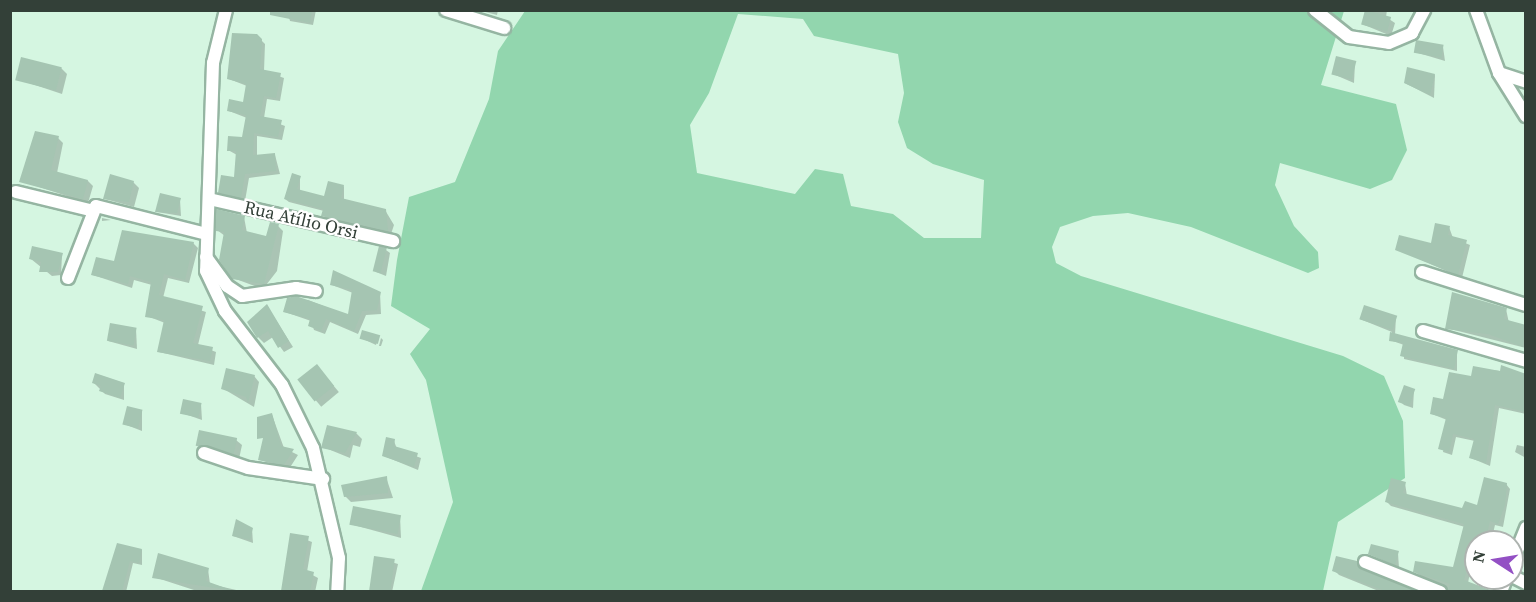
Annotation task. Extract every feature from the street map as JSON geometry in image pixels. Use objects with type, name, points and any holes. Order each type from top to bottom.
[{"type":"street","points":[[226,10],[213,63],[206,257],[212,292],[282,385],[323,479],[339,558],[337,591]]},
{"type":"street","points":[[446,10],[504,28]]},
{"type":"street","points":[[1315,10],[1350,37],[1389,43],[1412,33],[1424,10]]},
{"type":"street","points":[[1476,10],[1499,73],[1526,116]]},
{"type":"street","points":[[1499,73],[1526,82]]},
{"type":"street","points":[[16,192],[90,210],[103,205],[207,234]]},
{"type":"street","name":"Rua Atílio Orsi","points":[[209,199],[393,241]]},
{"type":"street","points":[[68,278],[90,210]]},
{"type":"street","points":[[206,257],[227,286],[242,296],[296,288],[316,291]]},
{"type":"street","points":[[1422,272],[1526,305]]},
{"type":"street","points":[[1423,331],[1526,361]]},
{"type":"street","points":[[204,453],[248,468],[323,479]]},
{"type":"street","points":[[1365,562],[1440,591]]},
{"type":"green space","points":[[525,11],[1344,11],[1321,85],[1396,104],[1407,150],[1392,180],[1370,189],[1280,163],[1275,185],[1294,226],[1318,252],[1319,268],[1308,273],[1191,227],[1128,213],[1093,216],[1060,227],[1052,247],[1056,263],[1081,276],[1343,356],[1384,376],[1403,421],[1405,478],[1338,522],[1323,591],[421,591],[453,502],[426,380],[410,354],[430,329],[391,306],[397,260],[409,197],[455,182],[489,99],[498,51]],"holes":[[[738,14],[803,19],[814,36],[898,54],[904,93],[898,122],[907,148],[933,164],[984,180],[981,238],[924,238],[893,214],[851,206],[843,174],[815,169],[795,194],[697,173],[690,125],[709,93]]]},
{"type":"building","points":[[270,10],[312,10],[310,23],[270,15]]},
{"type":"building","points":[[1365,10],[1391,17],[1387,31],[1361,24]]},
{"type":"building","points":[[232,33],[257,34],[262,39],[260,69],[281,73],[276,98],[264,96],[260,116],[282,120],[278,137],[254,133],[253,155],[275,153],[276,171],[245,174],[241,198],[218,193],[221,175],[234,177],[236,151],[227,151],[228,136],[242,137],[246,115],[227,111],[229,99],[243,102],[246,84],[227,79]]},
{"type":"building","points":[[1416,40],[1444,45],[1441,58],[1414,53]]},
{"type":"building","points":[[1336,56],[1356,61],[1352,80],[1331,74]]},
{"type":"building","points":[[21,57],[62,67],[56,90],[15,80]]},
{"type":"building","points":[[1407,67],[1435,74],[1430,95],[1404,83]]},
{"type":"building","points":[[35,131],[59,136],[51,170],[88,180],[83,199],[19,182]]},
{"type":"building","points":[[292,173],[301,176],[297,189],[324,196],[328,181],[344,185],[341,198],[386,209],[388,231],[321,216],[323,209],[284,199]]},
{"type":"building","points":[[110,174],[134,181],[129,202],[103,199]]},
{"type":"building","points":[[160,193],[181,198],[177,213],[155,212]]},
{"type":"building","points":[[216,209],[245,216],[242,230],[266,236],[270,222],[279,224],[264,284],[232,279],[219,260],[224,232],[216,231]]},
{"type":"building","points":[[1435,223],[1450,226],[1448,235],[1467,240],[1458,275],[1395,250],[1399,235],[1431,243]]},
{"type":"building","points":[[122,230],[194,242],[185,280],[164,274],[159,295],[203,306],[193,343],[213,347],[210,361],[157,352],[164,320],[145,317],[151,282],[130,276],[128,284],[91,275],[96,257],[114,261]]},
{"type":"building","points":[[32,246],[63,253],[58,272],[39,272],[41,262],[29,259]]},
{"type":"building","points":[[379,246],[387,248],[380,273],[373,271]]},
{"type":"building","points":[[333,270],[381,292],[377,310],[362,311],[354,331],[326,319],[321,331],[308,326],[310,319],[283,312],[287,298],[296,296],[348,314],[352,290],[330,285]]},
{"type":"building","points":[[1452,292],[1507,308],[1504,319],[1526,325],[1523,347],[1488,334],[1445,329]]},
{"type":"building","points":[[267,304],[289,341],[278,348],[268,331],[257,338],[247,322]]},
{"type":"building","points":[[1364,305],[1397,316],[1393,330],[1359,319]]},
{"type":"building","points":[[110,323],[137,328],[133,345],[107,341]]},
{"type":"building","points":[[362,330],[380,335],[378,344],[360,339]]},
{"type":"building","points":[[1390,332],[1458,350],[1454,369],[1400,356],[1403,343],[1389,341]]},
{"type":"building","points":[[317,364],[334,386],[315,401],[297,379]]},
{"type":"building","points":[[1501,365],[1526,374],[1526,412],[1495,405],[1486,463],[1469,458],[1474,439],[1453,434],[1449,452],[1438,449],[1446,418],[1430,414],[1433,397],[1443,399],[1449,372],[1471,376],[1473,366],[1500,371]]},
{"type":"building","points":[[226,368],[255,375],[248,403],[246,397],[221,389]]},
{"type":"building","points":[[95,373],[125,383],[120,398],[99,391],[101,386],[92,383]]},
{"type":"building","points":[[1404,385],[1415,389],[1409,406],[1398,402]]},
{"type":"building","points":[[183,399],[202,403],[198,418],[180,414]]},
{"type":"building","points":[[127,406],[143,410],[138,428],[122,424]]},
{"type":"building","points":[[272,413],[281,446],[294,449],[284,465],[258,460],[263,438],[257,439],[257,417]]},
{"type":"building","points":[[327,425],[357,432],[345,453],[321,448]]},
{"type":"building","points":[[199,430],[237,438],[234,454],[196,446]]},
{"type":"building","points":[[386,437],[395,439],[394,446],[418,453],[414,467],[382,456]]},
{"type":"building","points":[[387,476],[388,493],[344,497],[341,485]]},
{"type":"building","points":[[1484,477],[1507,483],[1505,505],[1498,524],[1490,521],[1488,530],[1464,530],[1464,590],[1493,591],[1448,591],[1450,584],[1413,572],[1415,561],[1453,567],[1464,524],[1385,502],[1391,478],[1406,482],[1403,493],[1462,508],[1465,501],[1477,505]]},
{"type":"building","points":[[353,506],[401,515],[397,534],[349,525]]},
{"type":"building","points":[[236,519],[253,528],[250,540],[232,536]]},
{"type":"building","points":[[290,533],[309,536],[303,569],[314,572],[310,591],[281,591]]},
{"type":"building","points":[[117,543],[142,549],[139,563],[130,561],[122,591],[102,591]]},
{"type":"building","points":[[1371,544],[1399,551],[1395,565],[1368,554]]},
{"type":"building","points":[[158,553],[209,568],[206,581],[234,591],[152,578]]},
{"type":"building","points":[[374,556],[395,559],[390,592],[369,592]]},
{"type":"building","points":[[1336,556],[1357,561],[1362,570],[1417,591],[1385,591],[1332,571]]}]
